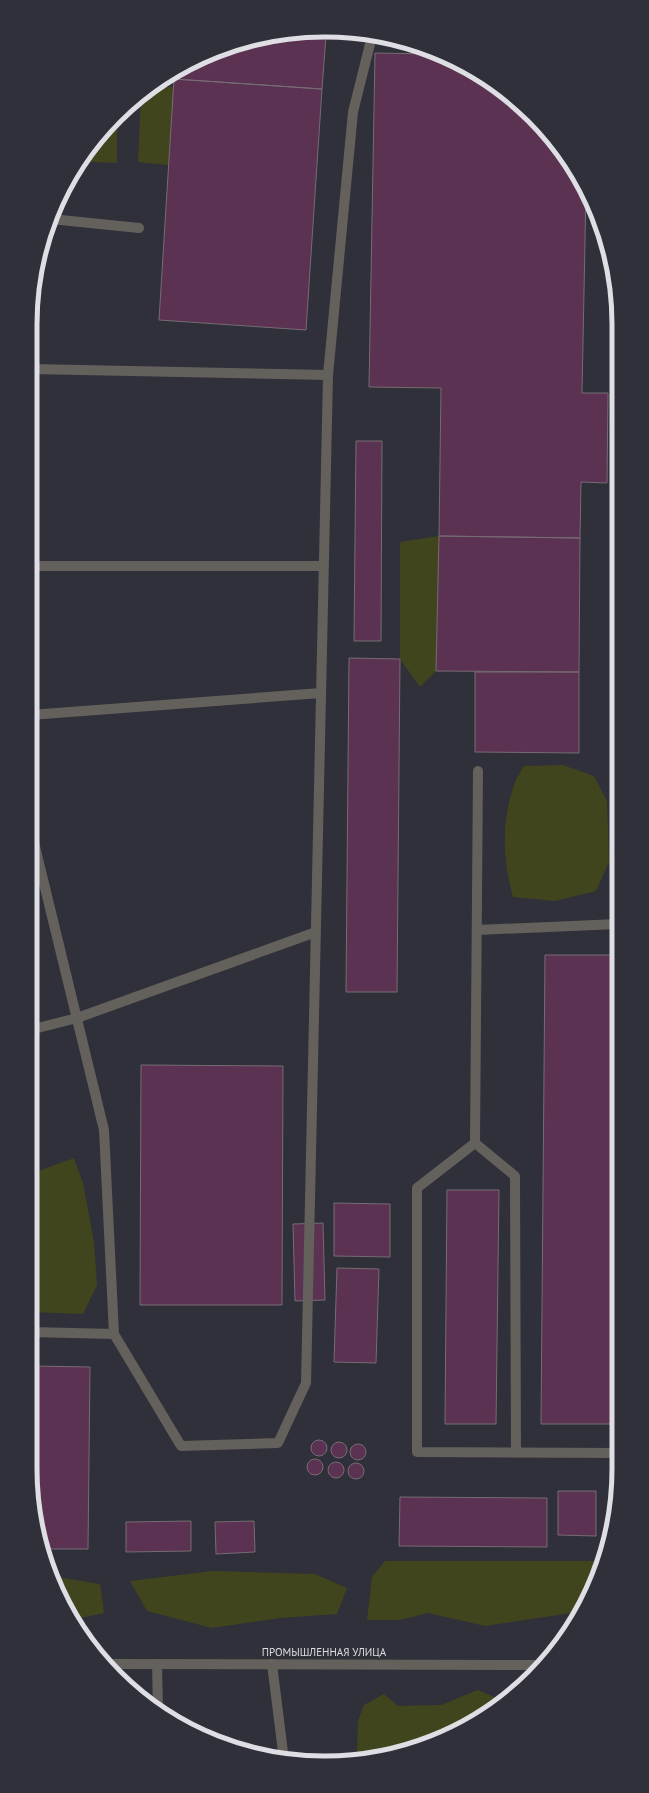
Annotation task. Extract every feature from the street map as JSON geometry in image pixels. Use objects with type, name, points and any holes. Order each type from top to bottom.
[{"type":"street","points":[[37,855],[104,1130],[114,1334],[181,1446],[278,1443],[306,1383],[328,375],[353,112],[370,41]]},
{"type":"street","points":[[57,220],[139,228]]},
{"type":"street","points":[[37,369],[328,375]]},
{"type":"street","points":[[37,566],[324,566]]},
{"type":"street","points":[[37,714],[321,693]]},
{"type":"street","points":[[475,1143],[478,770]]},
{"type":"street","points":[[477,930],[612,924]]},
{"type":"street","points":[[37,1028],[77,1018],[316,932]]},
{"type":"street","points":[[475,1143],[515,1176],[516,1453]]},
{"type":"street","points":[[475,1143],[417,1188],[418,1452],[612,1454]]},
{"type":"street","points":[[37,1332],[114,1334]]},
{"type":"street","name":"ПРОМЫШЛЕННАЯ УЛИЦА","points":[[114,1664],[535,1665]]},
{"type":"street","points":[[157,1664],[158,1703]]},
{"type":"street","points":[[272,1664],[283,1753]]},
{"type":"green space","points":[[162,87],[174,87],[169,165],[138,162],[141,103]]},
{"type":"green space","points":[[117,125],[117,163],[91,162],[91,156],[96,149]]},
{"type":"green space","points":[[439,536],[436,671],[420,687],[400,659],[400,542]]},
{"type":"green space","points":[[563,765],[594,776],[607,801],[609,862],[596,891],[555,901],[513,897],[505,856],[505,829],[509,802],[514,785],[524,766]]},
{"type":"green space","points":[[74,1158],[83,1183],[94,1242],[97,1285],[83,1314],[37,1312],[37,1171]]},
{"type":"green space","points":[[385,1561],[597,1561],[582,1596],[573,1613],[485,1626],[428,1613],[400,1620],[367,1620],[372,1577]]},
{"type":"green space","points":[[213,1571],[315,1574],[347,1588],[337,1614],[280,1618],[212,1628],[147,1611],[130,1581]]},
{"type":"green space","points":[[58,1577],[100,1584],[104,1613],[80,1618]]},
{"type":"green space","points":[[478,1690],[498,1699],[452,1726],[417,1741],[362,1754],[357,1751],[358,1721],[364,1705],[384,1694],[398,1706],[441,1705]]},
{"type":"building","points":[[326,37],[322,89],[175,79],[197,67],[232,52],[287,39]]},
{"type":"building","points":[[375,53],[422,54],[452,67],[484,85],[514,108],[553,149],[564,165],[586,205],[582,393],[608,393],[607,483],[581,482],[580,538],[439,536],[441,388],[369,387]]},
{"type":"building","points":[[174,80],[322,89],[306,330],[159,320]]},
{"type":"building","points":[[356,441],[382,441],[381,641],[354,641]]},
{"type":"building","points":[[439,536],[580,538],[579,672],[436,671]]},
{"type":"building","points":[[349,658],[400,659],[397,992],[346,992]]},
{"type":"building","points":[[475,672],[579,672],[579,753],[475,752]]},
{"type":"building","points":[[545,955],[612,955],[612,1424],[541,1424]]},
{"type":"building","points":[[141,1065],[283,1066],[282,1305],[140,1305]]},
{"type":"building","points":[[447,1190],[499,1190],[496,1424],[445,1424]]},
{"type":"building","points":[[334,1203],[390,1204],[390,1257],[334,1256]]},
{"type":"building","points":[[323,1223],[325,1300],[295,1301],[293,1224]]},
{"type":"building","points":[[337,1268],[379,1269],[376,1363],[334,1362]]},
{"type":"building","points":[[37,1366],[90,1367],[88,1549],[49,1549],[39,1506],[37,1468]]},
{"type":"building","points":[[319,1440],[325,1442],[327,1448],[325,1454],[319,1456],[313,1454],[311,1448],[313,1442]]},
{"type":"building","points":[[339,1442],[345,1444],[347,1450],[345,1456],[339,1458],[333,1456],[331,1450],[333,1444]]},
{"type":"building","points":[[358,1444],[364,1446],[366,1452],[364,1458],[358,1460],[352,1458],[350,1452],[352,1446]]},
{"type":"building","points":[[315,1459],[321,1461],[323,1467],[321,1473],[315,1475],[309,1473],[307,1467],[309,1461]]},
{"type":"building","points":[[336,1462],[342,1464],[344,1470],[342,1476],[336,1478],[330,1476],[328,1470],[330,1464]]},
{"type":"building","points":[[356,1463],[362,1465],[364,1471],[362,1477],[356,1479],[350,1477],[348,1471],[350,1465]]},
{"type":"building","points":[[558,1491],[596,1491],[596,1536],[558,1535]]},
{"type":"building","points":[[400,1497],[547,1498],[547,1547],[399,1546]]},
{"type":"building","points":[[191,1521],[191,1551],[126,1552],[126,1522]]},
{"type":"building","points":[[254,1521],[255,1552],[216,1554],[215,1522]]}]
